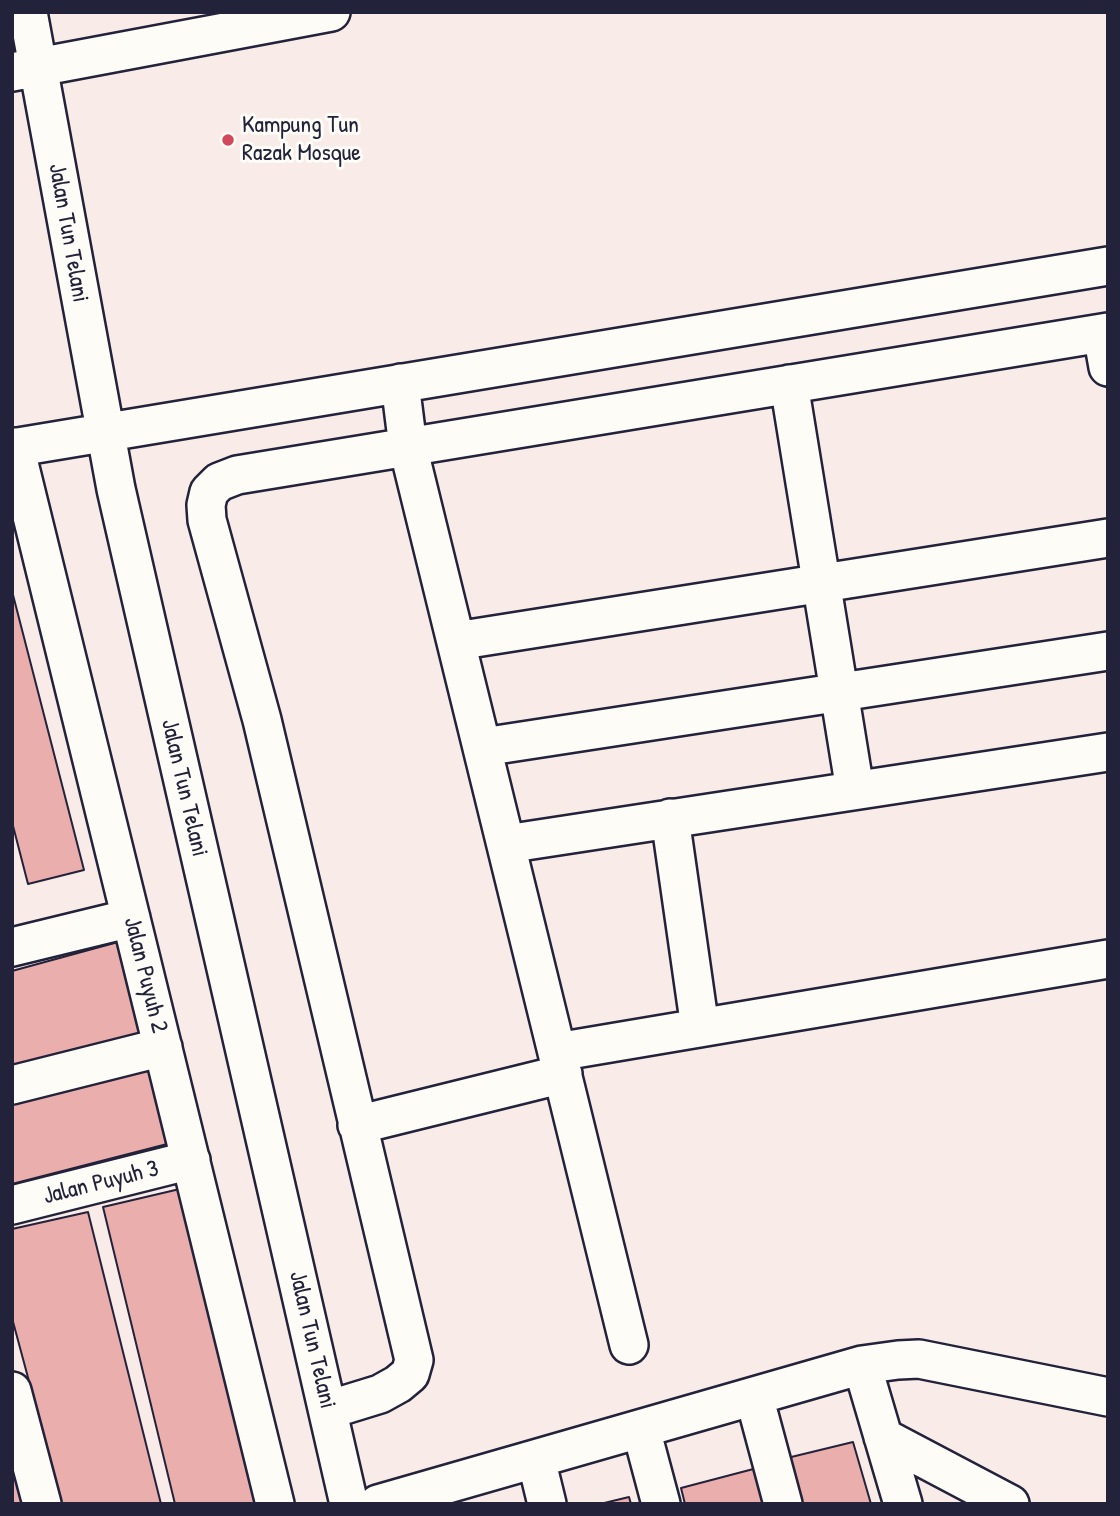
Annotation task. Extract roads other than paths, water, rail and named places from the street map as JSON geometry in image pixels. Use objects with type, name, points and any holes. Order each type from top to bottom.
[{"type":"street","name":"Jalan Tun Telani","points":[[28,12],[25,70],[122,516],[349,1504]]},
{"type":"street","points":[[25,70],[331,12]]},
{"type":"street","points":[[14,447],[1108,266]]},
{"type":"street","points":[[328,1410],[380,1394],[398,1384],[410,1374],[414,1360],[262,720],[207,520],[209,492],[219,482],[237,475],[789,384],[1106,344]]},
{"type":"street","points":[[401,383],[408,447],[629,1345]]},
{"type":"street","points":[[789,384],[855,790]]},
{"type":"street","name":"Jalan Puyuh 2","points":[[14,447],[275,1504]]},
{"type":"street","points":[[456,641],[1108,538]]},
{"type":"street","points":[[482,747],[1108,651]]},
{"type":"street","points":[[506,844],[1108,752]]},
{"type":"street","points":[[670,818],[700,1028]]},
{"type":"street","points":[[12,947],[131,918]]},
{"type":"street","points":[[357,1125],[560,1063],[700,1028],[1108,960]]},
{"type":"street","points":[[12,1085],[163,1047]]},
{"type":"street","name":"Jalan Puyuh 3","points":[[12,1205],[191,1160]]},
{"type":"street","points":[[378,1504],[414,1499],[536,1459],[862,1365],[919,1359],[1108,1396]]},
{"type":"street","points":[[862,1365],[903,1504]]},
{"type":"street","points":[[12,1391],[42,1504]]},
{"type":"street","points":[[754,1396],[783,1504]]},
{"type":"street","points":[[641,1429],[661,1504]]},
{"type":"street","points":[[883,1437],[1010,1504]]},
{"type":"street","points":[[536,1459],[547,1504]]},
{"type":"place","name":"Kampung Tun Razak Mosque","points":[[228,140]]}]
